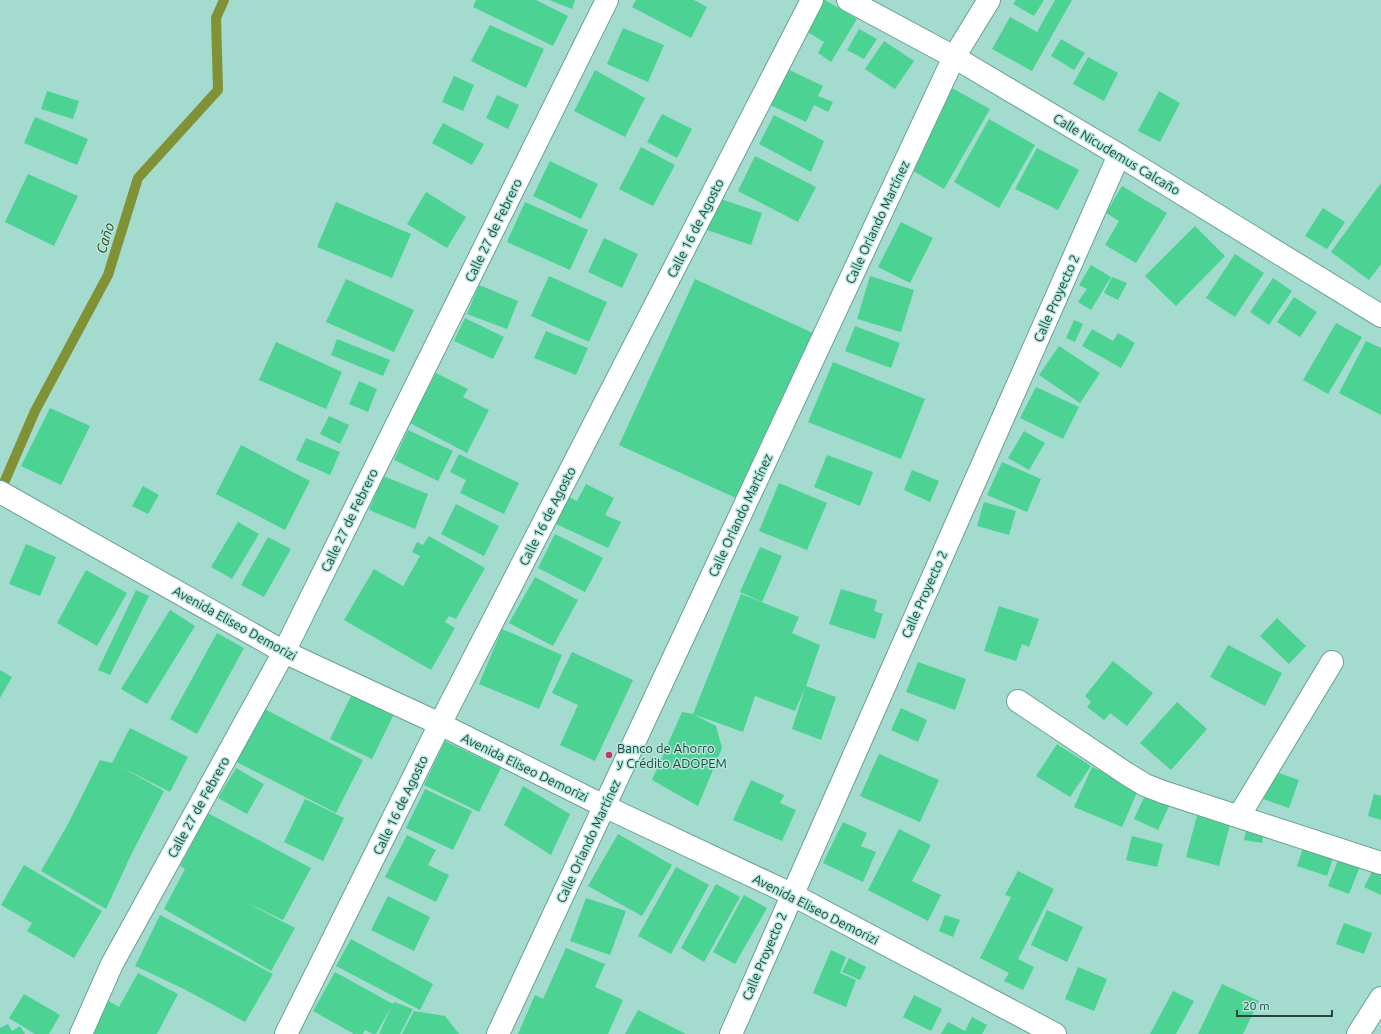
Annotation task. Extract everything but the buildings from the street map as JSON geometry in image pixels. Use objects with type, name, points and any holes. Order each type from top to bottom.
[{"type":"street","name":"Calle 27 de Febrero","points":[[80,1034],[112,964],[284,652],[607,0]]},
{"type":"street","name":"Calle 16 de Agosto","points":[[286,1034],[440,724],[812,0]]},
{"type":"street","name":"Calle Nicudemus Calcaño","points":[[848,0],[954,57],[1119,155],[1381,316]]},
{"type":"street","name":"Calle Orlando Martínez","points":[[498,1034],[954,57],[989,0]]},
{"type":"street","name":"Calle Proyecto 2","points":[[731,1034],[791,894],[1119,155]]},
{"type":"street","name":"Avenida Eliseo Demorizi","points":[[0,492],[284,652],[440,724],[604,806],[791,894],[1054,1034]]},
{"type":"street","points":[[1239,816],[1332,662]]},
{"type":"street","points":[[1018,701],[1144,785],[1381,863]]},
{"type":"street","points":[[1358,1034],[1381,998]]},
{"type":"waterway","name":"Caño","points":[[0,492],[35,411],[108,275],[138,178],[218,90],[216,18],[224,0]]},
{"type":"place","name":"Banco de Ahorro y Crédito ADOPEM","points":[[609,755]]}]
